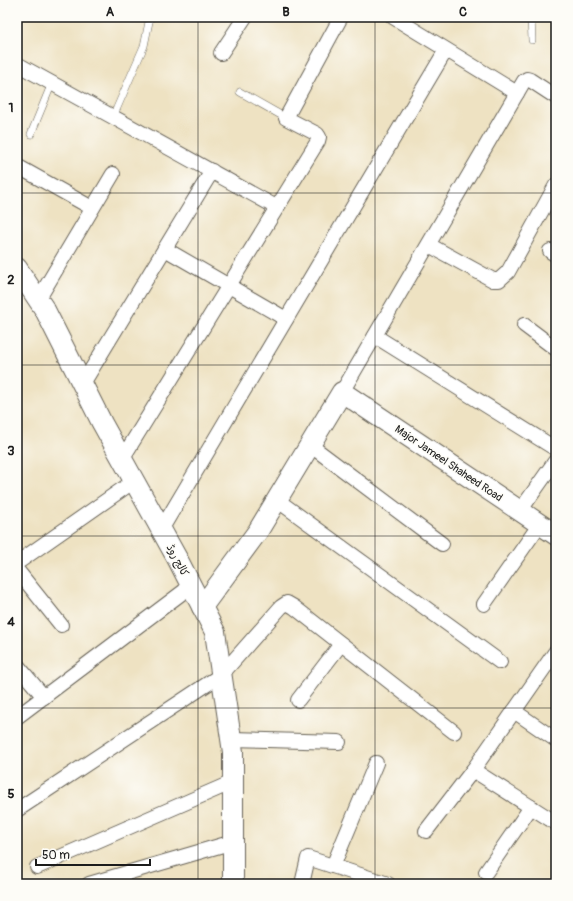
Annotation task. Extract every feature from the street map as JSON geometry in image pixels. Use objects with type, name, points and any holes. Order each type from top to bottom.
[{"type":"street","points":[[221,53],[245,17]]},
{"type":"street","points":[[122,459],[318,141],[319,137],[317,134],[286,118],[341,17]]},
{"type":"street","points":[[393,17],[517,93]]},
{"type":"street","points":[[161,530],[446,50]]},
{"type":"street","points":[[17,64],[276,207]]},
{"type":"street","points":[[202,607],[258,531],[277,500],[429,245],[524,81],[530,80],[556,97]]},
{"type":"street","points":[[17,166],[92,208]]},
{"type":"street","points":[[82,385],[212,171]]},
{"type":"street","points":[[38,300],[113,174]]},
{"type":"street","points":[[429,245],[494,280],[499,280],[508,272],[556,185]]},
{"type":"street","points":[[164,249],[286,319]]},
{"type":"street","name":"کالج روڈ","points":[[17,268],[45,310],[82,385],[215,632],[233,752],[233,884]]},
{"type":"street","points":[[524,325],[556,349]]},
{"type":"street","points":[[375,336],[556,449]]},
{"type":"street","name":"Major Jameel Shaheed Road","points":[[342,392],[548,530]]},
{"type":"street","points":[[310,445],[442,544]]},
{"type":"street","points":[[520,511],[556,460]]},
{"type":"street","points":[[17,563],[134,481]]},
{"type":"street","points":[[277,500],[500,662]]},
{"type":"street","points":[[484,604],[548,530]]},
{"type":"street","points":[[17,570],[61,625]]},
{"type":"street","points":[[17,717],[191,586]]},
{"type":"street","points":[[17,810],[221,675],[281,607],[287,603],[454,732]]},
{"type":"street","points":[[298,700],[341,644]]},
{"type":"street","points":[[426,831],[473,770],[556,651]]},
{"type":"street","points":[[17,665],[44,697]]},
{"type":"street","points":[[514,711],[556,740]]},
{"type":"street","points":[[231,739],[339,742]]},
{"type":"street","points":[[333,866],[376,763]]},
{"type":"street","points":[[473,770],[556,823]]},
{"type":"street","points":[[37,867],[233,782]]},
{"type":"street","points":[[486,872],[531,807]]},
{"type":"street","points":[[89,884],[233,842]]},
{"type":"street","points":[[302,884],[308,858],[388,884]]},
{"type":"lane","points":[[113,117],[144,46],[150,17]]},
{"type":"lane","points":[[531,17],[532,40]]},
{"type":"lane","points":[[31,134],[52,83]]},
{"type":"lane","points":[[240,92],[286,118]]}]
